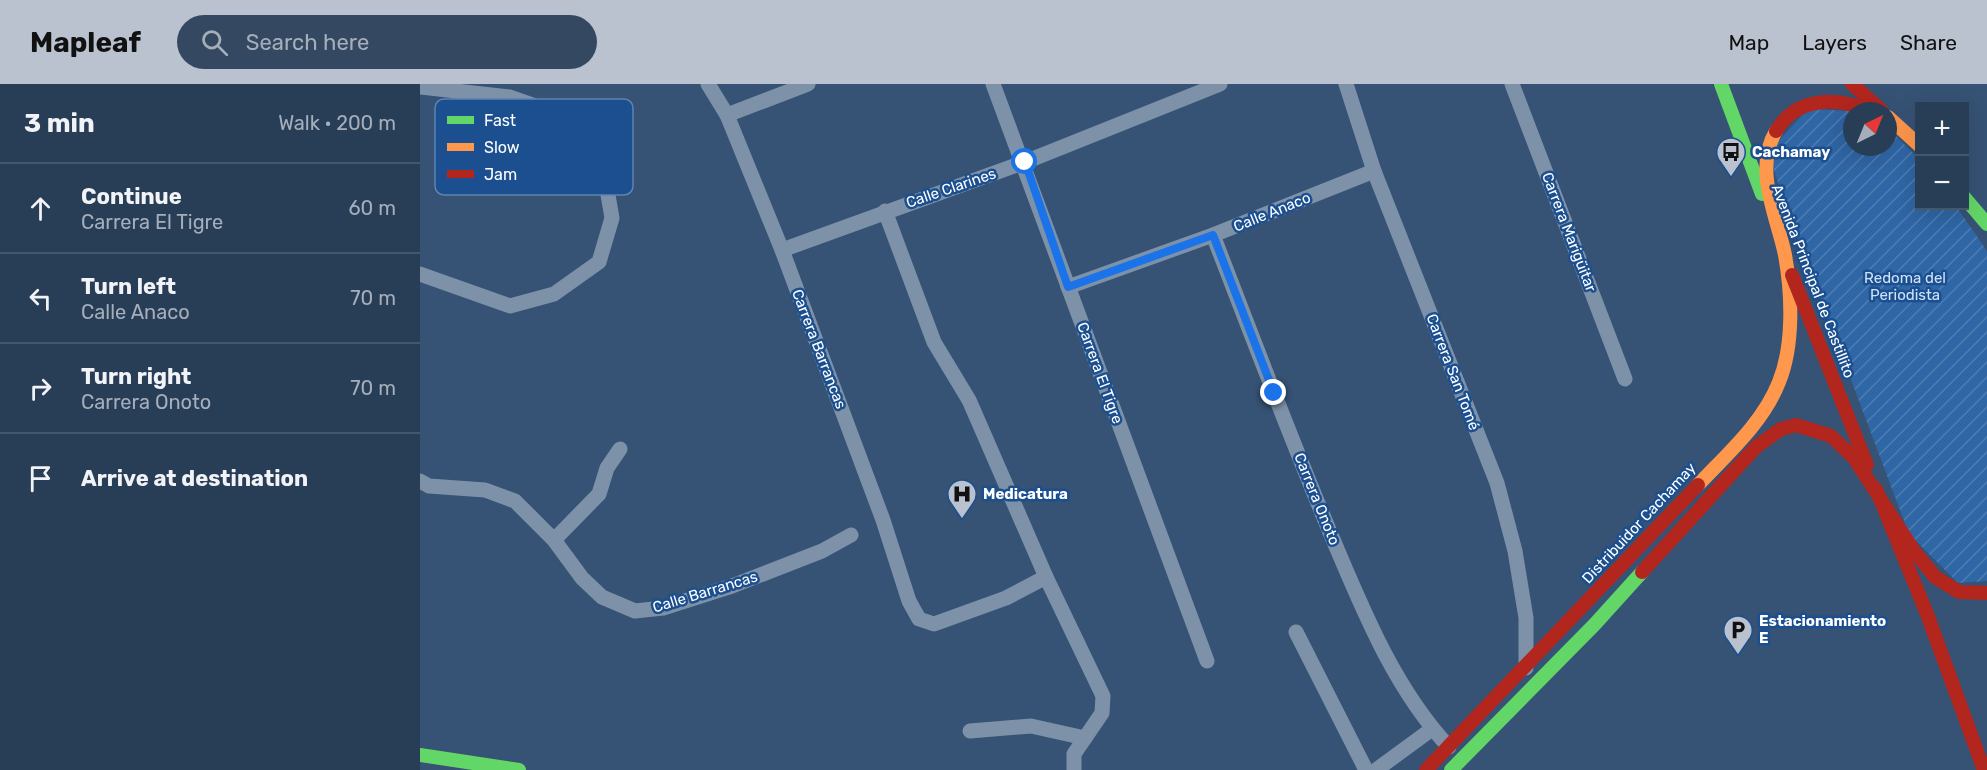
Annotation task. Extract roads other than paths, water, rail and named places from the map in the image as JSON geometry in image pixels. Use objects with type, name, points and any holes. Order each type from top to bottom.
[{"type":"main road","name":"Avenida Principal de Castillito","points":[[1721,84],[1785,257],[1876,489]]},
{"type":"main road","points":[[1852,84],[1872,102]]},
{"type":"main road","points":[[1785,257],[1769,195],[1768,153],[1788,116],[1801,106],[1821,100],[1846,102]]},
{"type":"main road","points":[[1897,125],[1915,142]]},
{"type":"main road","points":[[1897,126],[1902,129]]},
{"type":"main road","points":[[1969,202],[1987,224]]},
{"type":"main road","name":"Distribuidor Cachamay","points":[[1426,770],[1526,668],[1747,433],[1768,406],[1782,377],[1786,343],[1785,257]]},
{"type":"main road","points":[[1451,770],[1595,624],[1767,436],[1789,425],[1812,427],[1828,433],[1845,449],[1876,489],[1931,574],[1946,588],[1979,596],[1987,593]]},
{"type":"main road","points":[[1876,489],[1927,614],[1984,770]]},
{"type":"main road","points":[[420,754],[519,770]]},
{"type":"street","name":"Carrera Barrancas","points":[[708,84],[728,115],[782,250],[883,520],[909,601],[920,619],[934,624],[1006,598],[1046,577]]},
{"type":"street","points":[[728,115],[808,84]]},
{"type":"street","name":"Carrera El Tigre","points":[[993,84],[1025,162],[1068,287],[1207,661]]},
{"type":"street","name":"Calle Clarines","points":[[782,250],[1025,162],[1220,84]]},
{"type":"street","name":"Carrera San Tomé","points":[[1346,84],[1374,171],[1497,483],[1515,551],[1526,618],[1526,668]]},
{"type":"street","name":"Carrera Marigüitar","points":[[1512,84],[1625,379]]},
{"type":"street","points":[[420,87],[516,99]]},
{"type":"street","name":"Calle Anaco","points":[[1068,287],[1213,235],[1374,171]]},
{"type":"street","points":[[420,274],[510,306],[554,294],[599,262],[612,218],[608,195]]},
{"type":"street","points":[[885,211],[934,342],[969,400],[1046,577],[1103,696],[1102,713],[1074,754],[1074,770]]},
{"type":"street","name":"Carrera Onoto","points":[[1213,235],[1320,507],[1372,631],[1432,729],[1449,747]]},
{"type":"street","points":[[554,540],[599,494],[607,468],[620,449]]},
{"type":"street","name":"Calle Barrancas","points":[[420,481],[429,486],[485,490],[515,501],[554,540],[582,578],[602,597],[635,612],[663,608],[732,586],[822,551],[851,535]]},
{"type":"street","points":[[1296,632],[1366,770]]},
{"type":"street","points":[[970,731],[1031,726],[1085,738]]},
{"type":"street","points":[[1376,770],[1432,729]]},
{"type":"place","name":"Cachamay","points":[[1731,178]]},
{"type":"place","name":"Medicatura","points":[[962,520]]},
{"type":"place","name":"Estacionamiento E","points":[[1738,656]]},
{"type":"park label","name":"Redoma del Periodista","points":[[1905,286]]}]
